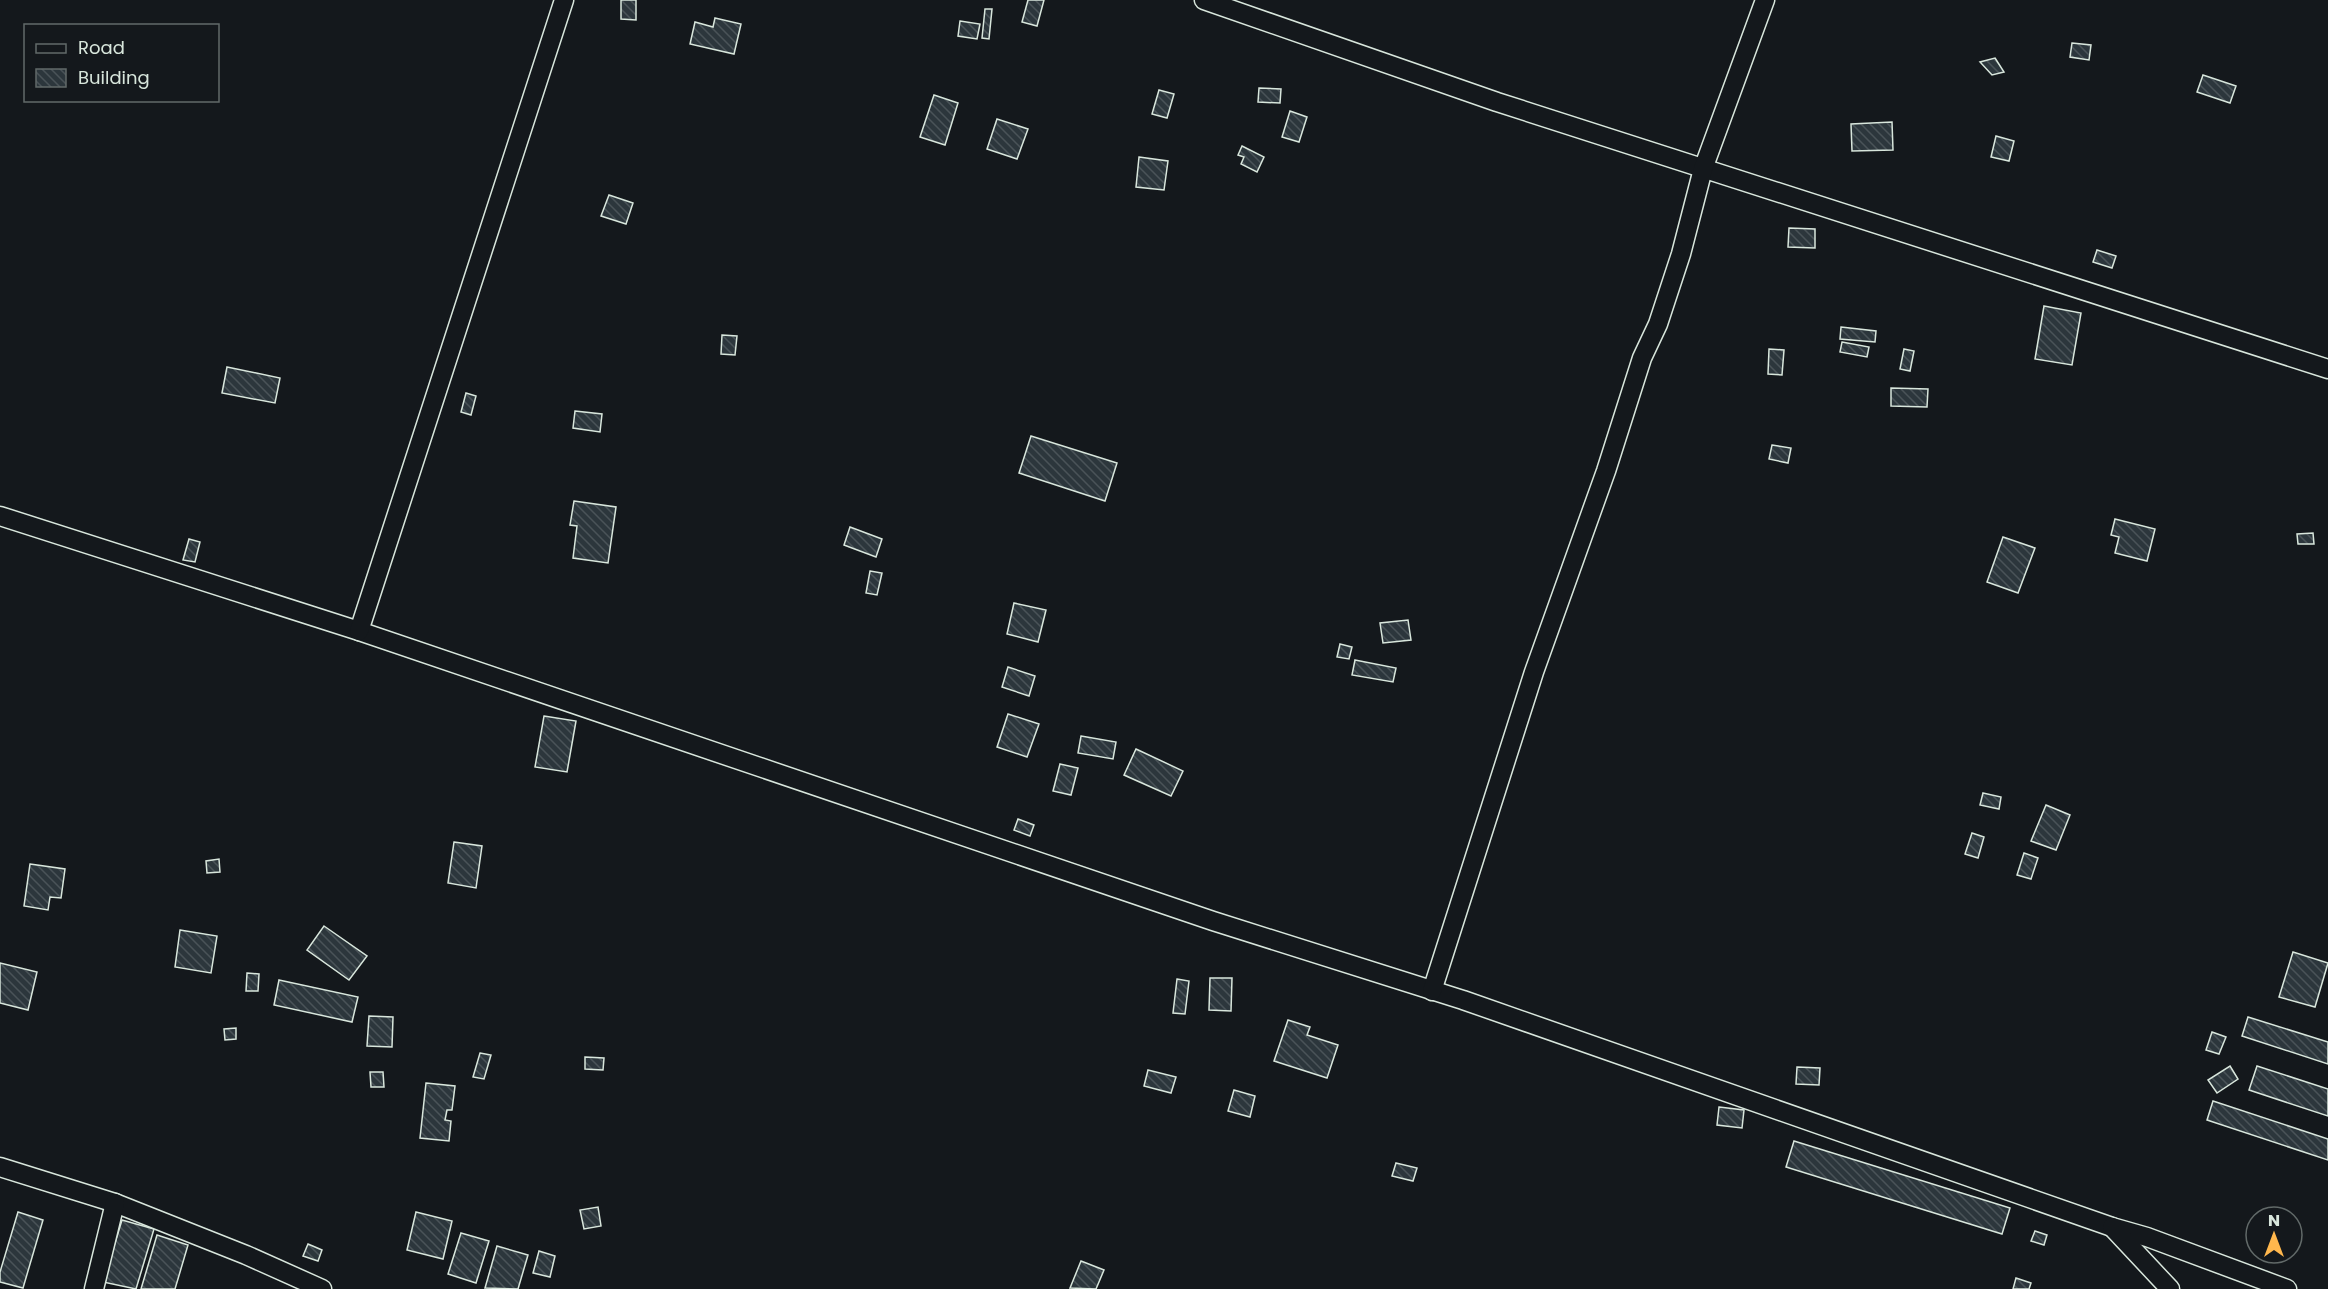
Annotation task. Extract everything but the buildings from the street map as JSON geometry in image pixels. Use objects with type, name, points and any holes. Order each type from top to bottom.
[{"type":"street","points":[[359,631],[564,0]]},
{"type":"street","points":[[1203,0],[1486,98],[2328,369]]},
{"type":"street","points":[[1432,991],[1534,672],[1606,471],[1642,358],[1658,324],[1681,254],[1703,169],[1765,0]]},
{"type":"street","points":[[0,516],[359,631],[1066,869],[1213,921],[1432,991],[2112,1227],[2147,1237],[2287,1289]]},
{"type":"street","points":[[0,1167],[115,1203],[246,1255],[322,1289]]},
{"type":"street","points":[[94,1289],[115,1203]]},
{"type":"street","points":[[2112,1227],[2170,1289]]}]
